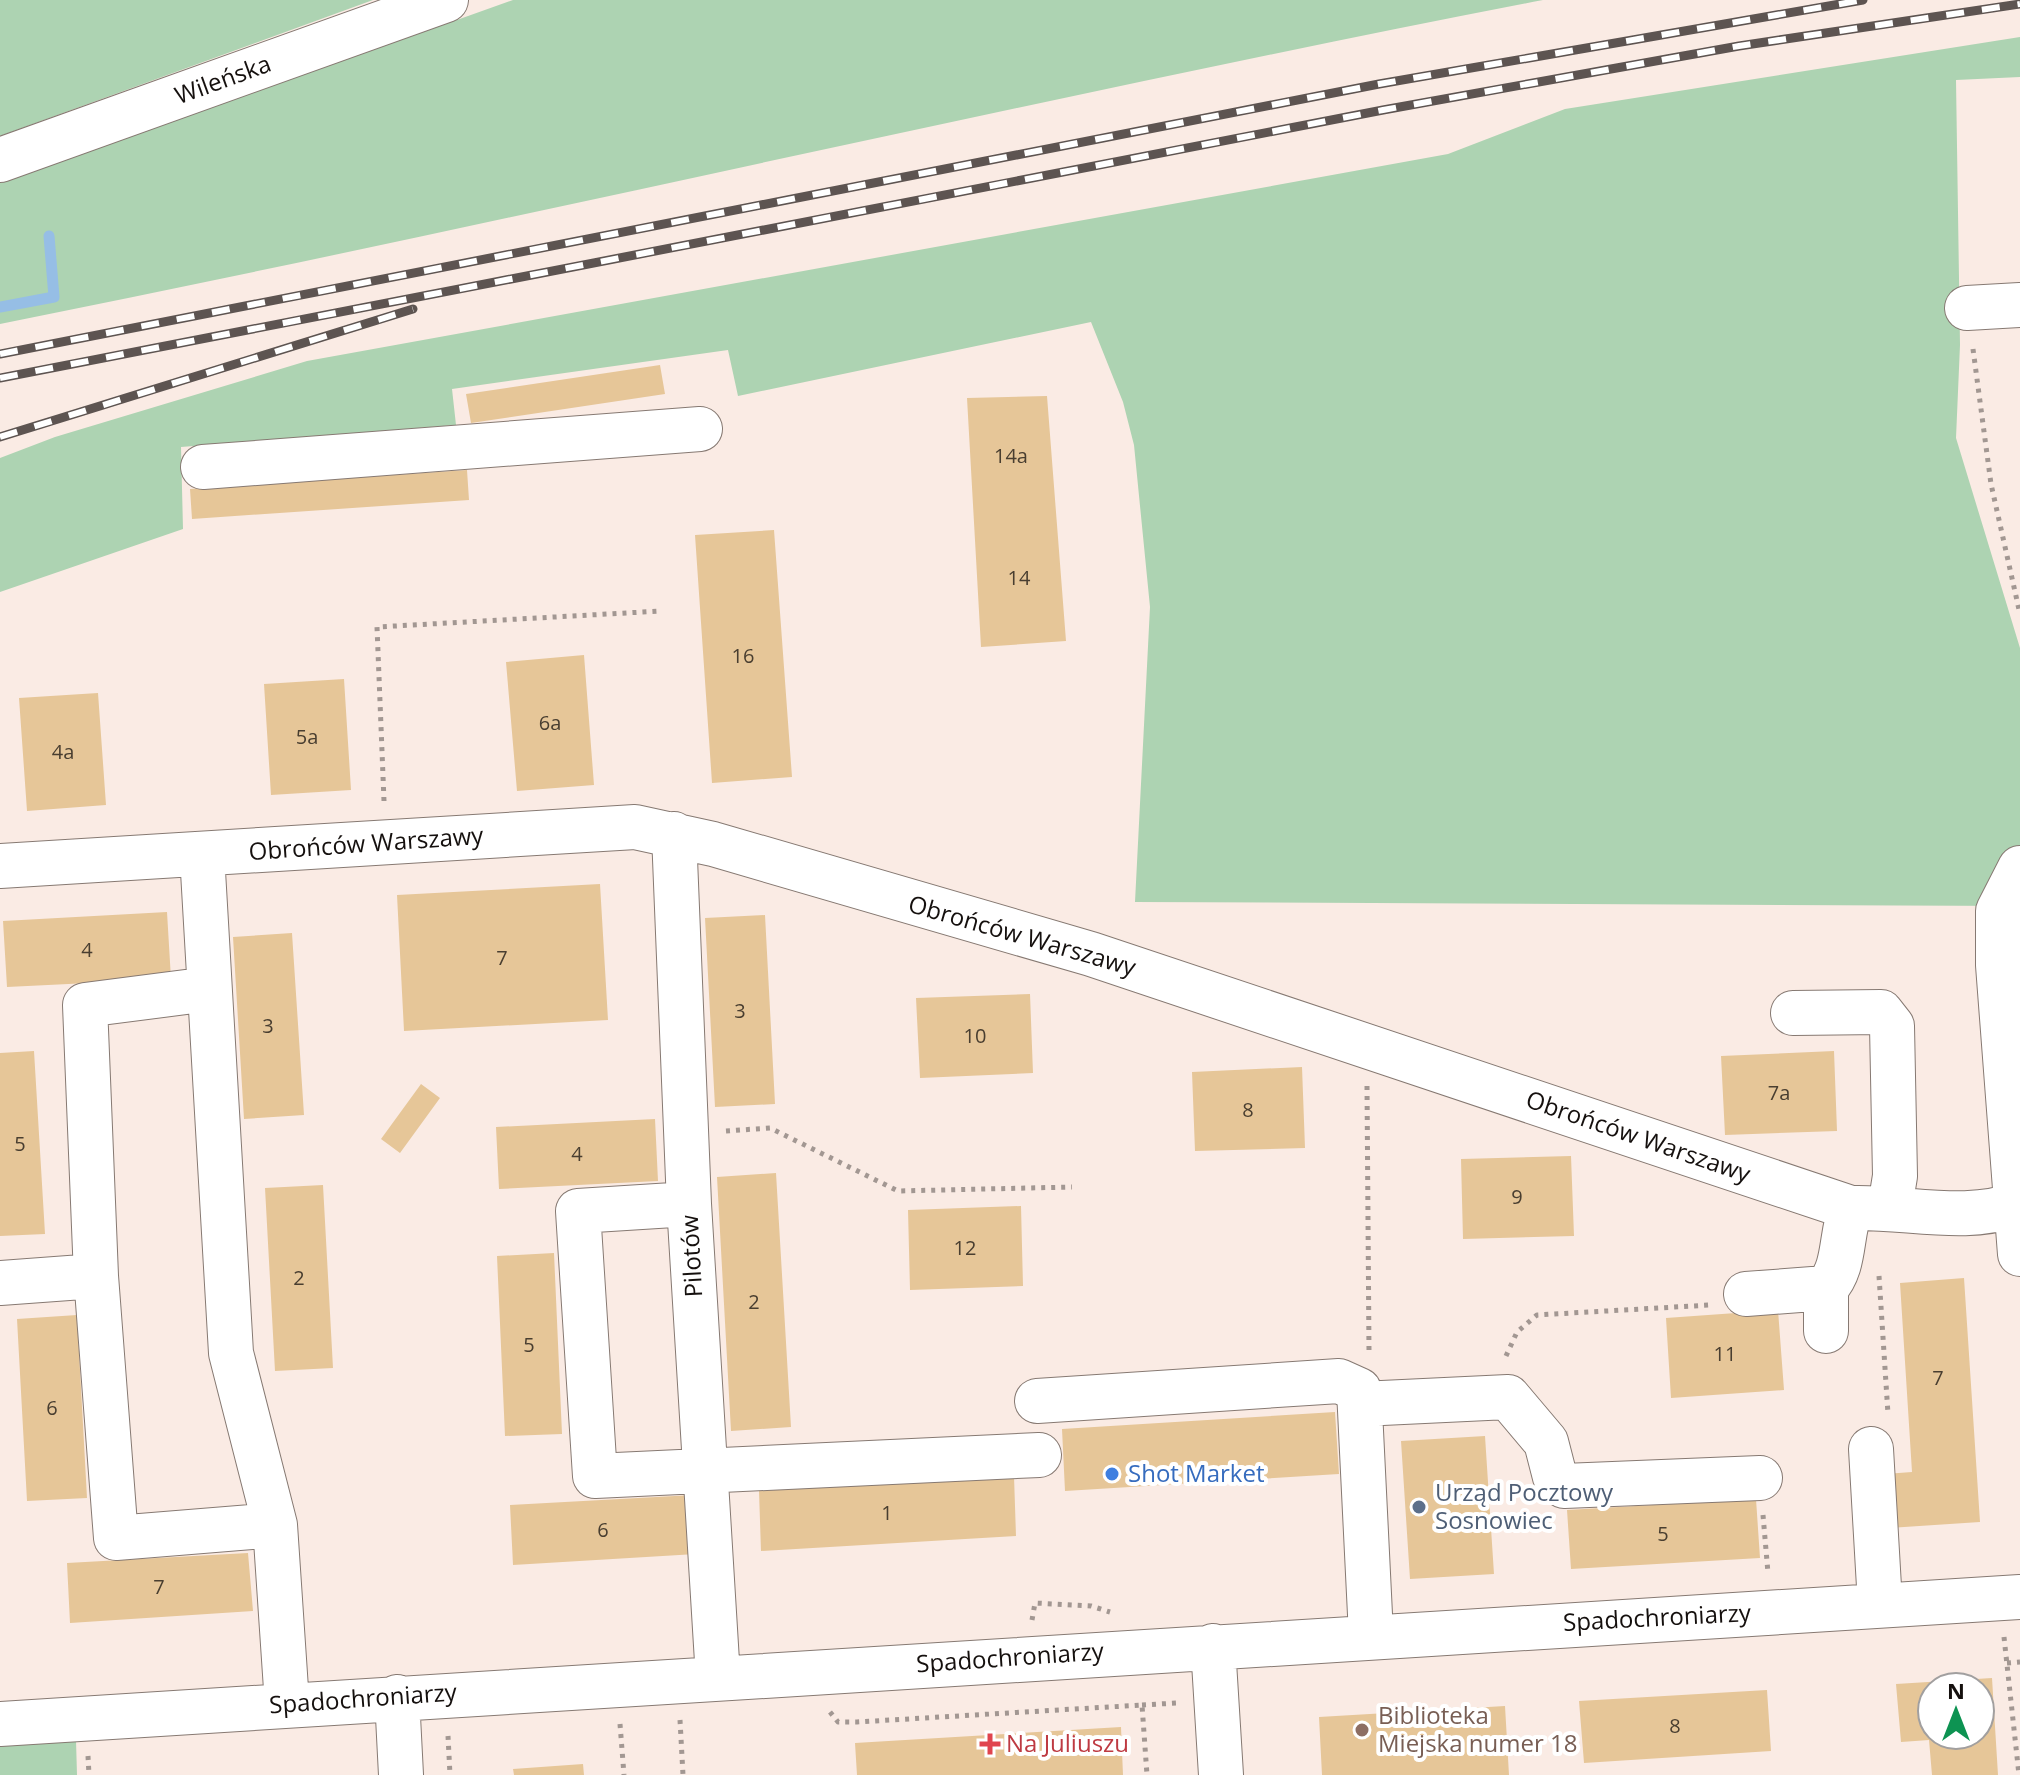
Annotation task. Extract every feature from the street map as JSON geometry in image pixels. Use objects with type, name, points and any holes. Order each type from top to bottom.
[{"type":"street","name":"Wileńska","points":[[0,160],[446,0]]},
{"type":"street","points":[[1967,308],[2020,305]]},
{"type":"street","points":[[203,467],[700,429]]},
{"type":"street","name":"Obrońców Warszawy","points":[[0,866],[635,827],[674,834],[1091,954],[1870,1208],[1973,1215],[2018,1204]]},
{"type":"street","name":"Pilotów","points":[[674,834],[685,1134],[718,1678]]},
{"type":"street","points":[[202,854],[231,1353],[275,1525],[287,1704]]},
{"type":"street","points":[[2020,868],[1998,911],[1998,965],[2020,1254]]},
{"type":"street","points":[[209,989],[85,1005],[96,1276],[116,1538],[275,1525]]},
{"type":"street","points":[[1746,1294],[1826,1309],[1838,1275],[1843,1228],[1870,1208],[1895,1176],[1892,1026],[1881,1012],[1793,1013]]},
{"type":"street","points":[[689,1204],[578,1211],[595,1476],[1039,1455]]},
{"type":"street","points":[[0,1283],[96,1276]]},
{"type":"street","points":[[1037,1401],[1339,1381],[1360,1397],[1508,1397],[1523,1410],[1546,1442],[1555,1477],[1564,1486],[1760,1478]]},
{"type":"street","points":[[1360,1397],[1371,1635]]},
{"type":"street","points":[[1871,1449],[1880,1604]]},
{"type":"street","name":"Spadochroniarzy","points":[[0,1724],[2005,1597]]},
{"type":"street","points":[[1213,1646],[1221,1775]]},
{"type":"street","points":[[397,1697],[401,1775]]},
{"type":"path","points":[[1967,308],[1991,484],[2020,614]]},
{"type":"path","points":[[386,843],[377,627],[661,611]]},
{"type":"path","points":[[1360,1397],[1369,1358],[1367,1077]]},
{"type":"path","points":[[685,1134],[770,1128],[898,1191],[1072,1187]]},
{"type":"path","points":[[1871,1449],[1890,1439],[1879,1274]]},
{"type":"path","points":[[1508,1397],[1506,1356],[1517,1332],[1537,1315],[1738,1303],[1746,1294]]},
{"type":"path","points":[[1760,1478],[1768,1574]]},
{"type":"path","points":[[2005,1597],[1993,1635],[2004,1637],[2019,1775]]},
{"type":"path","points":[[2007,1663],[2020,1662]]},
{"type":"path","points":[[816,1712],[831,1712],[838,1722],[857,1722],[1142,1705],[1147,1775]]},
{"type":"path","points":[[667,1719],[695,1717]]},
{"type":"path","points":[[680,1718],[683,1775]]},
{"type":"path","points":[[604,1722],[635,1720]]},
{"type":"path","points":[[619,1721],[624,1775]]},
{"type":"path","points":[[450,1775],[448,1733],[463,1732]]},
{"type":"green space","points":[[0,0],[373,0],[0,136]]},
{"type":"green space","points":[[513,0],[1543,0],[1157,78],[0,324],[0,183]]},
{"type":"green space","points":[[2020,37],[2020,77],[1956,80],[1960,345],[1956,438],[2020,648],[2020,906],[1135,902],[1150,607],[1134,445],[1123,402],[1091,322],[738,396],[728,350],[452,389],[456,425],[181,447],[183,529],[0,592],[0,458],[55,437],[307,361],[1448,154],[1565,109]]},
{"type":"green space","points":[[76,1740],[77,1775],[0,1775],[0,1745]]},
{"type":"building","points":[[660,365],[665,394],[471,423],[466,394]]},
{"type":"building","points":[[1047,396],[1066,641],[981,647],[967,398]]},
{"type":"building","points":[[467,470],[469,500],[192,519],[190,489]]},
{"type":"building","points":[[774,530],[792,777],[712,783],[695,535]]},
{"type":"building","points":[[584,655],[594,785],[517,791],[506,662]]},
{"type":"building","points":[[344,679],[351,790],[271,795],[264,684]]},
{"type":"building","points":[[98,693],[106,805],[27,811],[19,698]]},
{"type":"building","points":[[600,884],[608,1020],[404,1031],[397,895]]},
{"type":"building","points":[[167,912],[171,979],[7,987],[3,921]]},
{"type":"building","points":[[765,915],[775,1104],[715,1107],[705,918]]},
{"type":"building","points":[[292,933],[304,1115],[244,1119],[233,937]]},
{"type":"building","points":[[1030,994],[1033,1073],[920,1078],[916,998]]},
{"type":"building","points":[[34,1051],[45,1234],[0,1236],[0,1053]]},
{"type":"building","points":[[1834,1051],[1837,1131],[1725,1135],[1721,1056]]},
{"type":"building","points":[[1302,1067],[1305,1148],[1195,1151],[1192,1072]]},
{"type":"building","points":[[421,1084],[440,1098],[400,1153],[381,1139]]},
{"type":"building","points":[[655,1119],[658,1181],[499,1189],[496,1127]]},
{"type":"building","points":[[1571,1156],[1574,1236],[1463,1239],[1461,1159]]},
{"type":"building","points":[[776,1173],[791,1427],[731,1431],[717,1177]]},
{"type":"building","points":[[323,1185],[333,1368],[275,1371],[265,1188]]},
{"type":"building","points":[[1021,1206],[1023,1286],[910,1290],[908,1210]]},
{"type":"building","points":[[554,1253],[562,1434],[505,1436],[497,1256]]},
{"type":"building","points":[[1964,1278],[1980,1522],[1889,1528],[1885,1474],[1912,1472],[1900,1283]]},
{"type":"building","points":[[1778,1310],[1784,1390],[1671,1398],[1666,1318]]},
{"type":"building","points":[[77,1315],[87,1498],[27,1501],[17,1319]]},
{"type":"building","points":[[1335,1412],[1339,1474],[1065,1491],[1062,1429]]},
{"type":"building","points":[[1485,1436],[1494,1574],[1410,1579],[1401,1441]]},
{"type":"building","points":[[1014,1476],[1016,1536],[761,1551],[759,1491]]},
{"type":"building","points":[[693,1495],[696,1554],[513,1565],[510,1505]]},
{"type":"building","points":[[1756,1499],[1760,1558],[1571,1569],[1567,1510]]},
{"type":"building","points":[[248,1553],[253,1611],[70,1623],[67,1563]]},
{"type":"building","points":[[1916,1683],[1916,1741],[1901,1742],[1896,1684]]},
{"type":"building","points":[[1767,1690],[1771,1751],[1584,1763],[1579,1701]]},
{"type":"building","points":[[1505,1706],[1509,1775],[1322,1775],[1319,1717]]},
{"type":"building","points":[[1121,1727],[1123,1775],[857,1775],[855,1743]]},
{"type":"building","points":[[1996,1743],[1998,1775],[1932,1775],[1930,1751],[1996,1751]]},
{"type":"building","points":[[583,1764],[584,1775],[514,1775],[513,1769]]},
{"type":"waterway","points":[[0,307],[54,297],[49,236]]},
{"type":"railway","points":[[0,354],[1379,84],[1863,0]]},
{"type":"railway","points":[[0,378],[1383,110],[1739,46],[2020,4]]},
{"type":"railway","points":[[0,437],[413,309]]},
{"type":"place","name":"Shot Market","points":[[1112,1474]]},
{"type":"place","name":"Urząd Pocztowy Sosnowiec","points":[[1419,1507]]},
{"type":"place","name":"Biblioteka Miejska numer 18","points":[[1362,1730]]},
{"type":"place","name":"Na Juliuszu","points":[[990,1744]]}]
